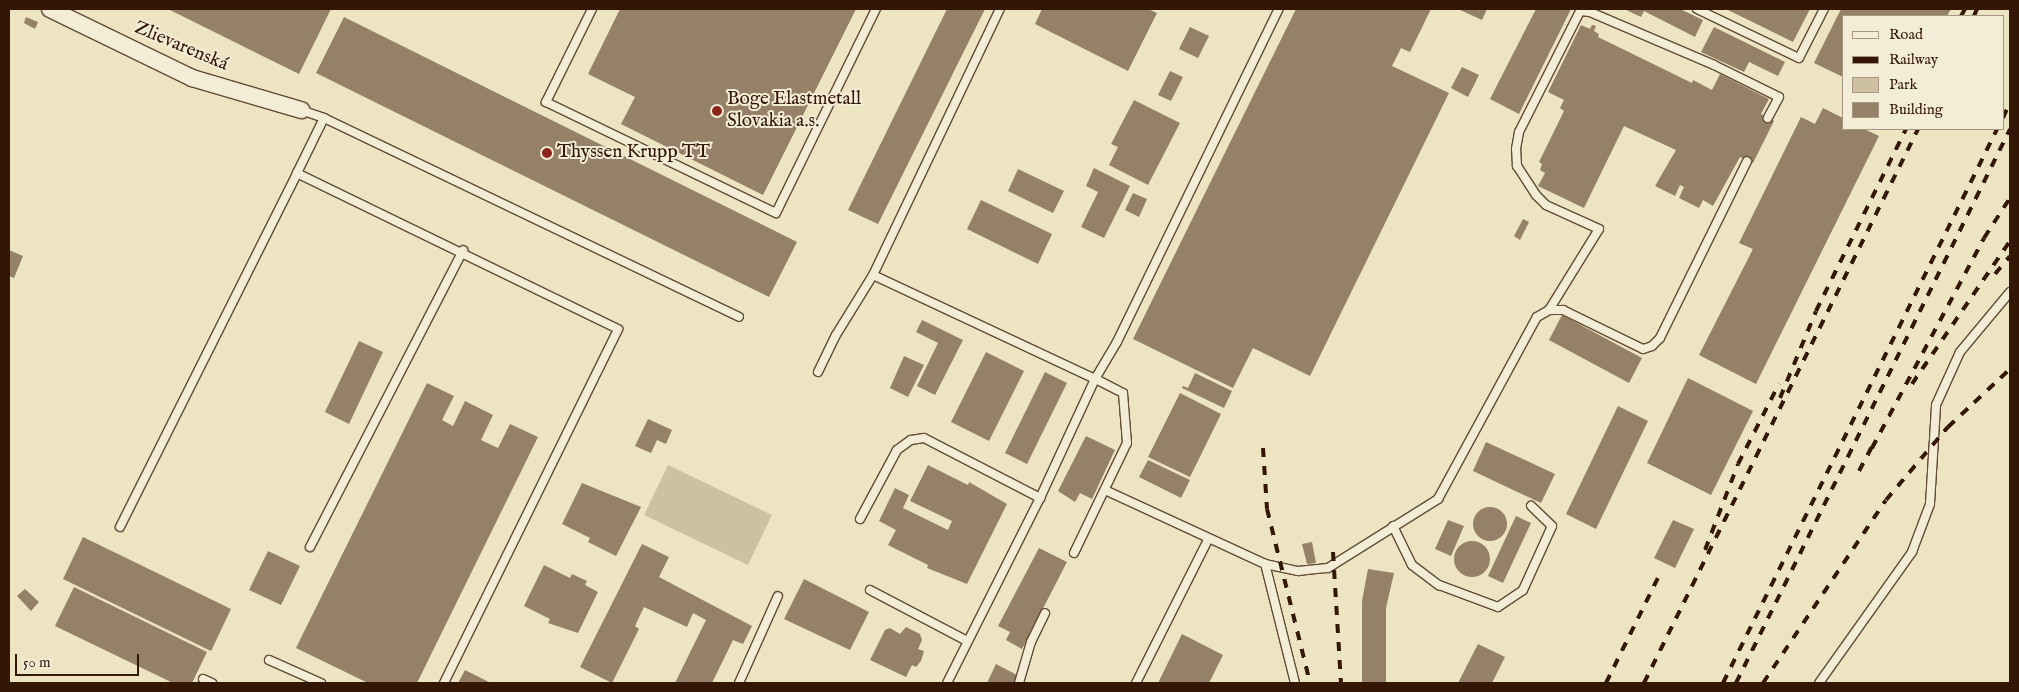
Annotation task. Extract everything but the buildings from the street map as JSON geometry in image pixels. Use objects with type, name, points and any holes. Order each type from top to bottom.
[{"type":"street","name":"Zlievarenská","points":[[50,9],[192,78],[300,110]]},
{"type":"lane","points":[[592,9],[546,102],[776,213],[876,9]]},
{"type":"lane","points":[[818,372],[836,335],[873,275],[1000,9]]},
{"type":"lane","points":[[947,683],[1040,498],[1095,379],[1117,342],[1279,9]]},
{"type":"lane","points":[[1697,9],[1799,58],[1824,9]]},
{"type":"lane","points":[[1106,490],[1208,540],[1265,564],[1298,571],[1328,568],[1438,499],[1537,317],[1549,310],[1599,229],[1546,205],[1536,195],[1520,172],[1516,149],[1519,132],[1580,11],[1590,12],[1779,97],[1768,118]]},
{"type":"lane","points":[[300,110],[324,118],[738,317]]},
{"type":"lane","points":[[120,527],[324,118]]},
{"type":"lane","points":[[1549,310],[1563,310],[1644,349],[1652,346],[1660,338],[1747,161]]},
{"type":"lane","points":[[297,173],[463,250],[618,329],[444,683]]},
{"type":"lane","points":[[310,547],[463,250]]},
{"type":"lane","points":[[873,275],[1123,393],[1127,443],[1074,553]]},
{"type":"lane","points":[[1819,683],[1912,552],[1930,504],[1936,405],[1960,352],[2010,292]]},
{"type":"lane","points":[[860,519],[897,450],[912,440],[924,438],[1040,498]]},
{"type":"lane","points":[[1393,526],[1412,565],[1439,584],[1498,607],[1523,590],[1552,526],[1530,506]]},
{"type":"lane","points":[[1136,683],[1208,540]]},
{"type":"lane","points":[[1265,564],[1295,683]]},
{"type":"lane","points":[[870,590],[967,641]]},
{"type":"lane","points":[[739,683],[778,596]]},
{"type":"lane","points":[[1019,683],[1031,642],[1045,613]]},
{"type":"lane","points":[[269,660],[321,683]]},
{"type":"lane","points":[[203,678],[212,683]]},
{"type":"green space","points":[[668,465],[772,515],[748,565],[644,515]]},
{"type":"railway","points":[[1962,15],[1965,9]]},
{"type":"railway","points":[[1974,15],[1977,9]]},
{"type":"railway","points":[[2004,116],[2010,102]]},
{"type":"railway","points":[[1736,683],[2010,129]]},
{"type":"railway","points":[[1780,398],[1816,311],[1906,130]]},
{"type":"railway","points":[[1644,683],[1918,130]]},
{"type":"railway","points":[[1723,683],[1997,130]]},
{"type":"railway","points":[[1872,448],[1984,238],[2010,198]]},
{"type":"railway","points":[[1912,384],[2010,241]]},
{"type":"railway","points":[[1995,274],[2010,256]]},
{"type":"railway","points":[[1763,683],[1886,500],[1948,427],[2010,369]]},
{"type":"railway","points":[[1705,550],[1738,464],[1779,384]]},
{"type":"railway","points":[[1859,471],[1874,443]]},
{"type":"railway","points":[[1263,448],[1267,509],[1310,683]]},
{"type":"railway","points":[[1333,552],[1341,683]]},
{"type":"railway","points":[[1606,683],[1658,578]]},
{"type":"place","name":"Boge Elastmetall Slovakia a.s.","points":[[717,111]]},
{"type":"place","name":"Thyssen Krupp TT","points":[[547,153]]}]
